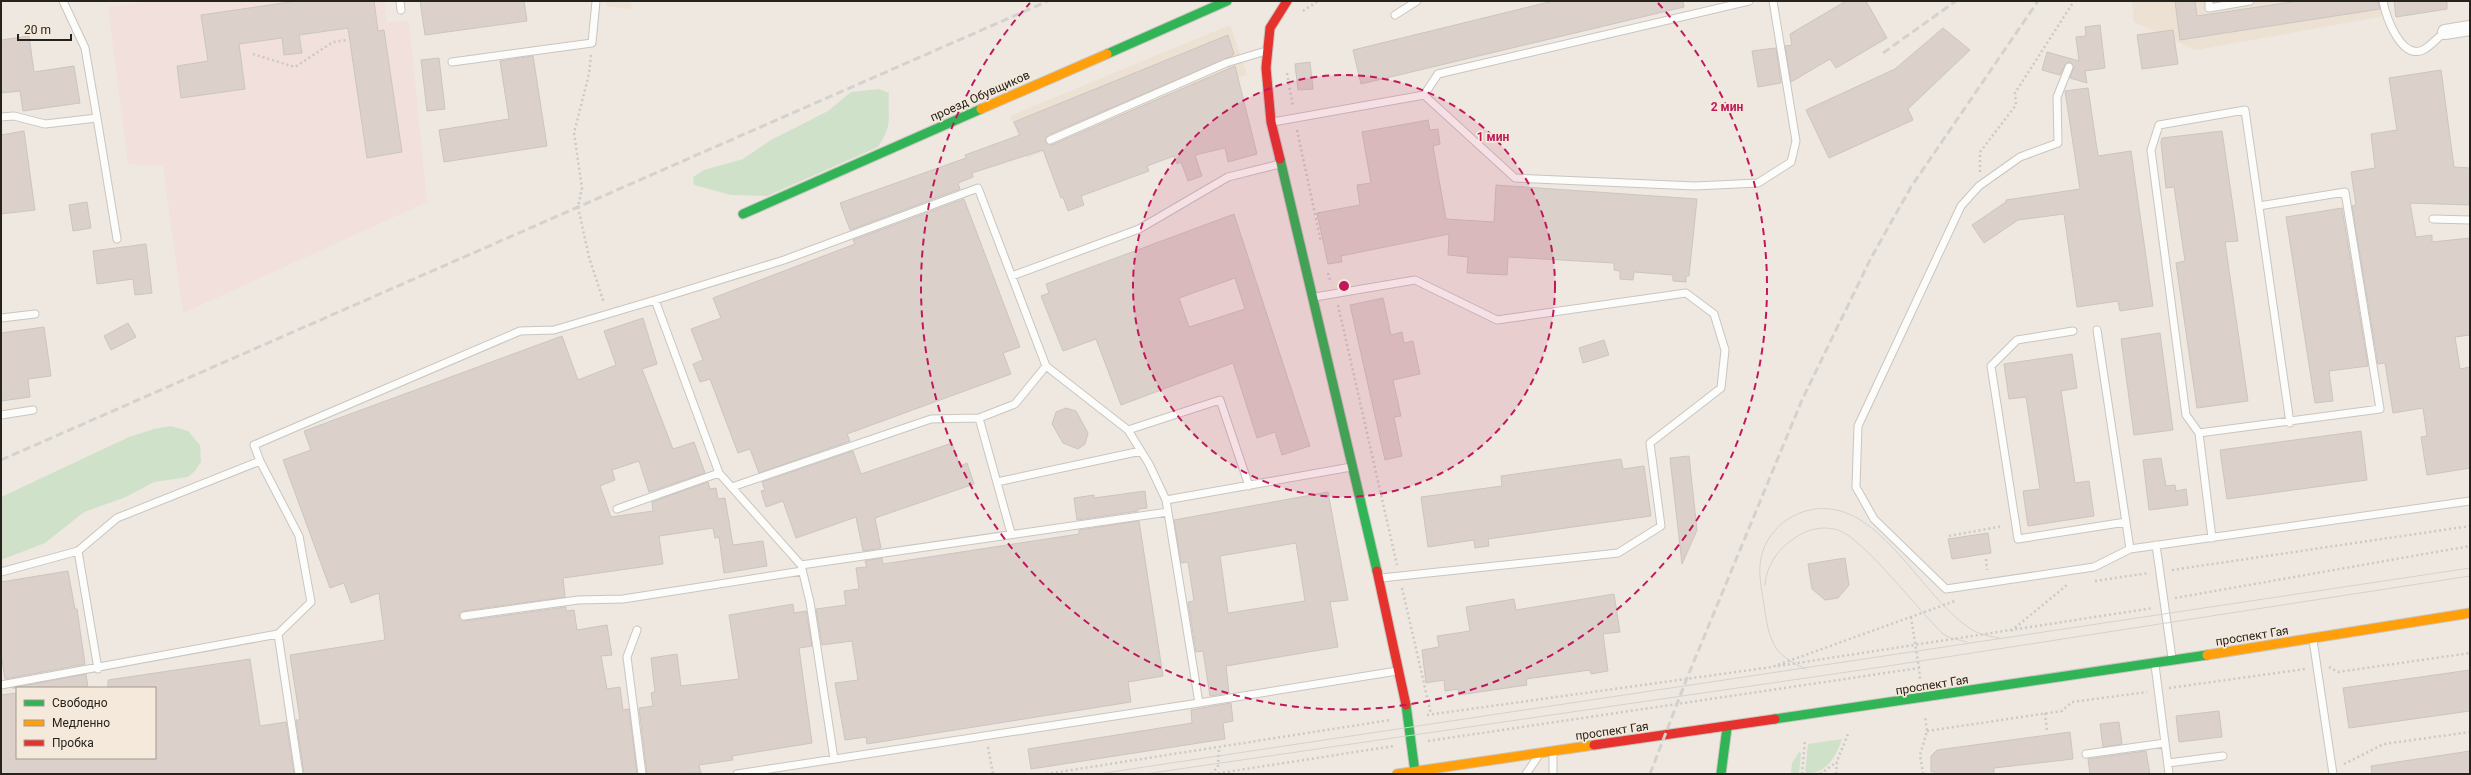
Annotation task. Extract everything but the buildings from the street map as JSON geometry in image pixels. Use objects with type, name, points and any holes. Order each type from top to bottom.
[{"type":"street","name":"проезд Обувщиков","points":[[743,214],[1227,1]]},
{"type":"street","points":[[1286,1],[1270,28],[1266,68],[1271,122],[1379,578],[1408,717],[1415,772]]},
{"type":"street","points":[[2445,32],[2470,28]]},
{"type":"street","name":"проспект Гая","points":[[1397,774],[1727,728],[2154,664],[2470,613]]},
{"type":"street","points":[[1721,774],[1727,728]]},
{"type":"lane","points":[[63,1],[85,48],[117,239]]},
{"type":"lane","points":[[400,1],[401,10]]},
{"type":"lane","points":[[452,62],[592,43],[596,1]]},
{"type":"lane","points":[[1395,15],[1417,1]]},
{"type":"lane","points":[[1271,122],[1424,95],[1438,74],[1749,1]]},
{"type":"lane","points":[[1424,95],[1515,178],[1695,186],[1758,183],[1791,162],[1796,141],[1773,1]]},
{"type":"lane","points":[[2209,1],[2210,8],[2250,1]]},
{"type":"lane","points":[[2383,1],[2392,29],[2401,44],[2410,50],[2423,50],[2445,32]]},
{"type":"lane","points":[[1050,140],[1226,63],[1268,50]]},
{"type":"lane","points":[[2069,67],[2057,97],[2058,143],[2020,157],[1980,186],[1961,206],[1858,426],[1856,487],[1874,519],[1946,589],[2094,567],[2130,549],[2470,501]]},
{"type":"lane","points":[[2212,538],[2199,433],[2186,414],[2151,150],[2159,125],[2245,110],[2290,423]]},
{"type":"lane","points":[[1,117],[14,116],[45,124],[97,118]]},
{"type":"lane","points":[[1012,276],[1139,229],[1228,177],[1280,164]]},
{"type":"lane","points":[[1,685],[278,634],[310,602],[299,536],[260,461],[254,445],[520,331],[554,330],[784,260],[978,188],[1046,366],[1128,430],[1141,451],[1166,500],[1199,703]]},
{"type":"lane","points":[[2199,433],[2290,423],[2380,409],[2345,192],[2259,206]]},
{"type":"lane","points":[[2433,219],[2470,220]]},
{"type":"lane","points":[[1312,297],[1415,280],[1497,320],[1686,293],[1714,314],[1725,350],[1721,388],[1650,443],[1661,526],[1618,553],[1379,578]]},
{"type":"lane","points":[[655,300],[719,473],[801,568],[810,602],[834,759]]},
{"type":"lane","points":[[1,318],[35,314]]},
{"type":"lane","points":[[2096,330],[2130,549]]},
{"type":"lane","points":[[2073,331],[2017,340],[1991,366],[2018,539],[2126,522]]},
{"type":"lane","points":[[732,487],[931,419],[979,418],[1015,404],[1046,366]]},
{"type":"lane","points":[[1128,430],[1220,400],[1248,486]]},
{"type":"lane","points":[[1,415],[33,410]]},
{"type":"lane","points":[[979,418],[1012,533]]},
{"type":"lane","points":[[997,482],[1141,451]]},
{"type":"lane","points":[[1,572],[78,552],[117,518],[260,461]]},
{"type":"lane","points":[[1166,500],[1353,467]]},
{"type":"lane","points":[[617,508],[719,473]]},
{"type":"lane","points":[[464,616],[578,600],[623,599],[1012,533],[1168,512]]},
{"type":"lane","points":[[2156,545],[2172,661]]},
{"type":"lane","points":[[78,552],[98,668]]},
{"type":"lane","points":[[637,630],[627,658],[642,774]]},
{"type":"lane","points":[[278,634],[299,774]]},
{"type":"lane","points":[[2313,638],[2333,772]]},
{"type":"lane","points":[[2154,664],[2169,774]]},
{"type":"lane","points":[[737,774],[1399,671]]},
{"type":"lane","points":[[2086,754],[2165,743]]},
{"type":"lane","points":[[1553,752],[1553,774]]},
{"type":"lane","points":[[1526,774],[1540,754]]},
{"type":"lane","points":[[2168,763],[2223,756]]},
{"type":"path","points":[[1301,13],[1318,1]]},
{"type":"path","points":[[1980,186],[1980,152],[2016,105],[2015,93],[2074,1]]},
{"type":"path","points":[[253,54],[296,67],[333,42],[348,40]]},
{"type":"path","points":[[592,43],[589,74],[574,133],[582,188],[578,207],[589,257],[602,298]]},
{"type":"path","points":[[1286,68],[1321,244]]},
{"type":"path","points":[[1326,267],[1342,318],[1431,714]]},
{"type":"path","points":[[1949,536],[2016,524]]},
{"type":"path","points":[[2090,582],[2470,526]]},
{"type":"path","points":[[1046,774],[1408,717],[1916,646],[2154,608],[2172,598],[2470,546]]},
{"type":"path","points":[[2059,586],[2075,584]]},
{"type":"path","points":[[2010,631],[2067,585]]},
{"type":"path","points":[[1772,667],[1962,600]]},
{"type":"path","points":[[1911,617],[1919,668]]},
{"type":"path","points":[[1928,731],[2062,710],[2072,702],[2327,665],[2338,672],[2470,653]]},
{"type":"path","points":[[1212,774],[1907,670]]},
{"type":"path","points":[[2045,713],[2047,731]]},
{"type":"path","points":[[2333,772],[2384,744],[2470,732]]},
{"type":"path","points":[[1836,774],[1837,761],[1848,734]]},
{"type":"path","points":[[1802,774],[1805,740]]},
{"type":"path","points":[[1212,774],[1218,767],[1219,747]]},
{"type":"path","points":[[990,756],[993,774]]},
{"type":"path","points":[[1820,774],[1837,761]]},
{"type":"shaded area","points":[[152,1],[384,1],[387,22],[409,21],[427,202],[183,313],[163,166],[128,164],[108,7]]},
{"type":"shaded area","points":[[606,1],[632,1],[631,9],[606,6]]},
{"type":"shaded area","points":[[2132,1],[2388,1],[2390,15],[2196,50],[2134,22]]},
{"type":"shaded area","points":[[1230,25],[1247,74],[1027,158],[1010,116]]},
{"type":"green space","points":[[879,89],[889,93],[889,120],[886,132],[878,147],[767,196],[731,195],[694,185],[693,177],[704,170],[743,159],[771,140],[828,111],[851,92]]},
{"type":"green space","points":[[171,426],[188,431],[200,445],[201,462],[195,471],[188,477],[154,482],[126,497],[84,512],[45,543],[1,560],[1,497],[129,437],[154,429]]},
{"type":"green space","points":[[1842,739],[1837,752],[1824,768],[1819,771],[1805,774],[1808,744]]},
{"type":"green space","points":[[1799,752],[1801,753],[1799,774],[1791,773],[1792,763]]},
{"type":"tram line","points":[[1806,669],[1786,658],[1779,652],[1773,643],[1766,616],[1760,580],[1760,565],[1762,552],[1767,541],[1783,522],[1805,511],[1817,509],[1830,509],[1850,514],[1868,525],[1903,559],[1935,597],[1952,614],[1975,631],[1999,638]]},
{"type":"tram line","points":[[1765,585],[1770,565],[1773,560],[1777,554],[1797,536],[1819,528],[1838,530],[1861,546],[1876,560],[1943,634],[1951,638],[1967,642]]},
{"type":"tram line","points":[[1098,774],[2470,568]]},
{"type":"tram line","points":[[1145,774],[1875,668],[2470,576]]},
{"type":"railway","points":[[1,460],[1048,1]]},
{"type":"railway","points":[[1883,53],[1956,1]]},
{"type":"railway","points":[[1650,774],[1687,678],[1802,400],[1871,258],[1911,187],[2038,1]]},
{"type":"traffic: fast","points":[[1107,54],[1227,1]]},
{"type":"traffic: fast","points":[[743,214],[981,109]]},
{"type":"traffic: fast","points":[[1280,159],[1377,571]]},
{"type":"traffic: fast","points":[[1775,719],[2207,655]]},
{"type":"traffic: fast","points":[[1406,705],[1415,772]]},
{"type":"traffic: fast","points":[[1721,774],[1727,728]]},
{"type":"traffic: slow","points":[[981,109],[1107,54]]},
{"type":"traffic: slow","points":[[2207,655],[2470,613]]},
{"type":"traffic: slow","points":[[1397,774],[1594,745]]},
{"type":"traffic: jam","points":[[1280,159],[1271,122],[1266,68],[1270,28],[1287,1]]},
{"type":"traffic: jam","points":[[1377,571],[1406,705]]},
{"type":"traffic: jam","points":[[1594,745],[1775,719]]}]
